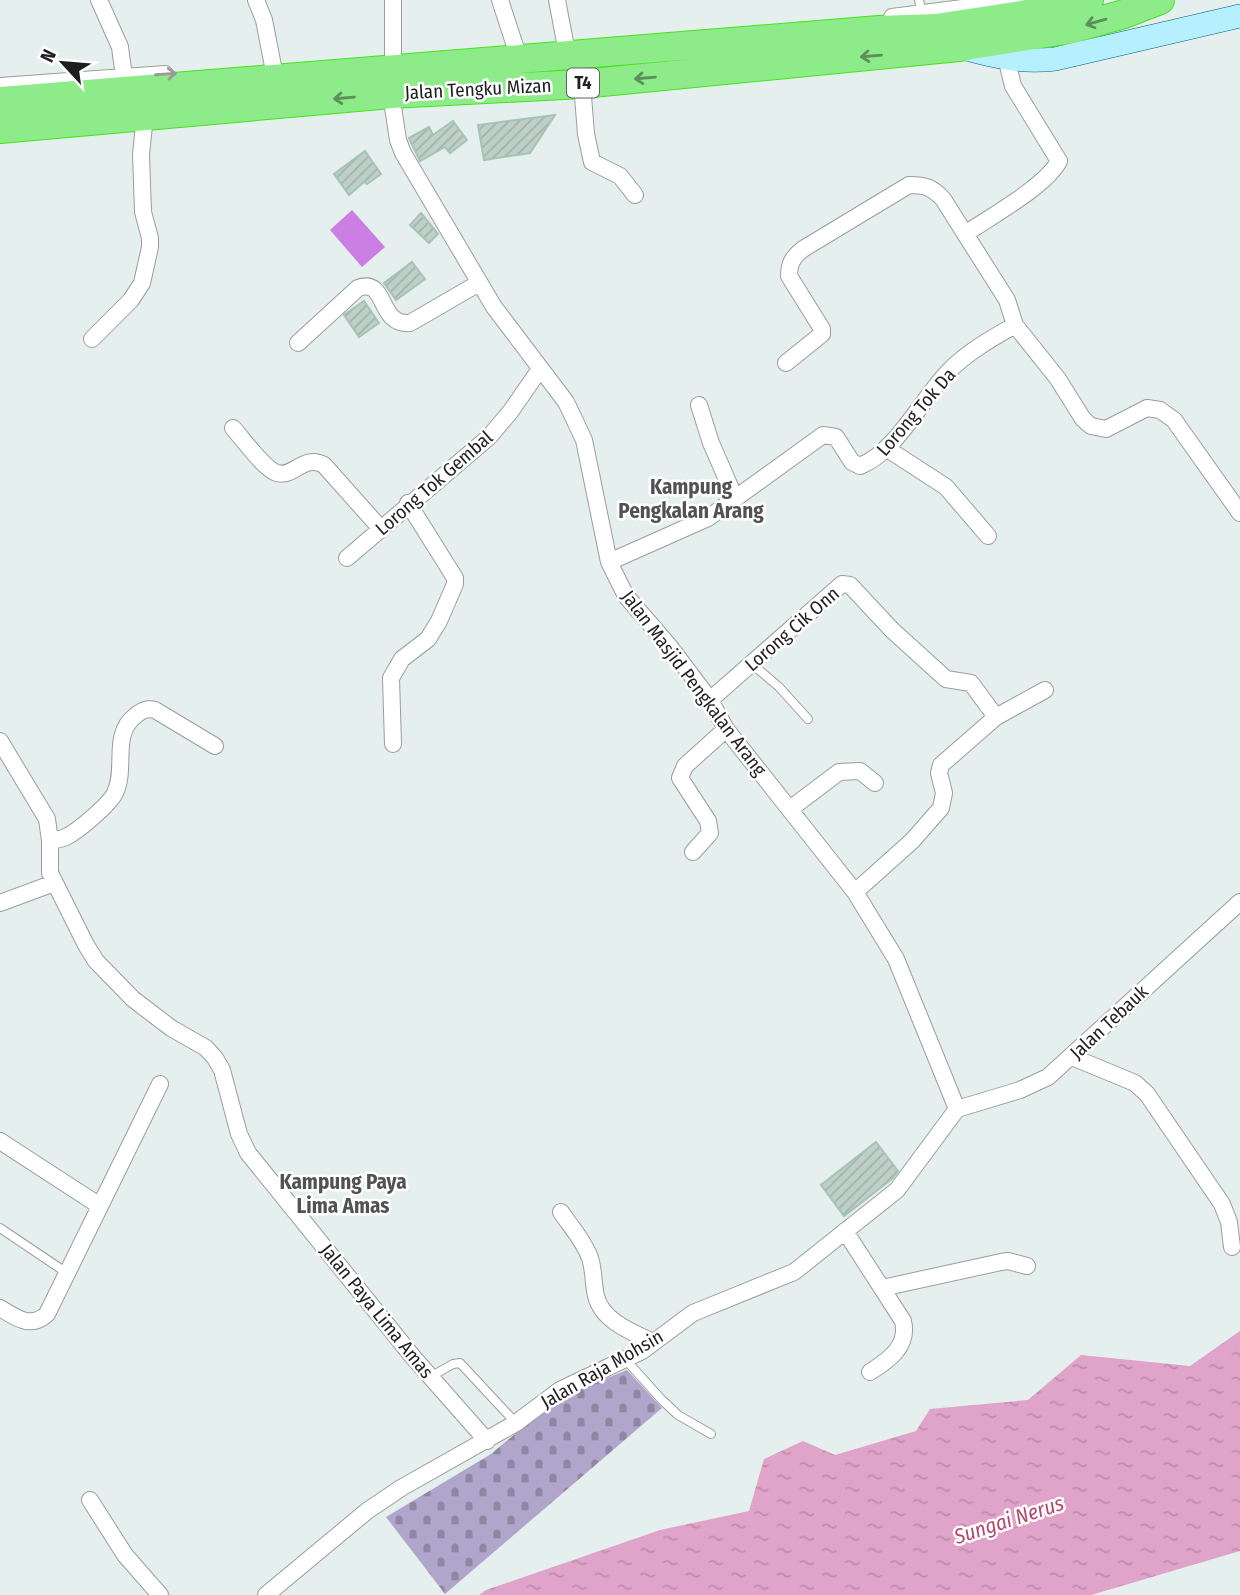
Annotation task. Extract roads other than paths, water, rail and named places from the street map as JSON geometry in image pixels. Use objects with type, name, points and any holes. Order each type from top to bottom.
[{"type":"highway","name":"Jalan Tengku Mizan","points":[[0,102],[879,30],[936,28],[1022,15],[1089,0]]},
{"type":"highway","name":"Jalan Tengku Mizan","points":[[0,129],[391,94],[582,84],[959,47],[1004,50],[1124,14],[1160,0]]},
{"type":"street","points":[[99,0],[120,47],[124,77]]},
{"type":"street","points":[[256,0],[264,20],[273,66]]},
{"type":"street","points":[[393,0],[393,55]]},
{"type":"street","points":[[500,0],[515,46]]},
{"type":"street","points":[[557,0],[565,42]]},
{"type":"street","points":[[0,86],[862,21],[920,7],[1025,0]]},
{"type":"street","points":[[1004,50],[1035,61],[1055,59],[1240,16]]},
{"type":"street","points":[[965,233],[1033,188],[1059,161],[1013,86],[1004,50]]},
{"type":"street","points":[[582,84],[586,134],[593,162],[620,176],[635,195]]},
{"type":"street","name":"Jalan Masjid Pengkalan Arang","points":[[391,94],[398,140],[403,153],[479,283],[566,402],[584,440],[609,562],[626,596],[670,647],[710,700],[726,729],[855,892],[896,959],[957,1109]]},
{"type":"street","points":[[92,339],[131,300],[142,283],[150,238],[143,212],[141,154],[145,116]]},
{"type":"street","points":[[786,363],[822,334],[822,329],[789,276],[793,257],[909,185],[925,185],[935,189],[965,233],[1007,300],[1014,325],[1058,379],[1083,419],[1091,426],[1106,429],[1147,408],[1160,410],[1174,419],[1240,513]]},
{"type":"street","points":[[298,343],[358,288],[364,286],[376,290],[393,320],[400,324],[410,323],[479,283]]},
{"type":"street","name":"Lorong Tok Da","points":[[609,562],[708,518],[823,435],[836,437],[852,462],[860,466],[871,462],[886,448],[949,371],[1014,325]]},
{"type":"street","name":"Lorong Tok Gembal","points":[[347,558],[408,503],[489,437],[540,369]]},
{"type":"street","points":[[699,405],[711,443],[735,498]]},
{"type":"street","points":[[233,428],[276,473],[285,473],[315,460],[324,465],[382,529]]},
{"type":"street","points":[[886,448],[946,488],[988,536]]},
{"type":"street","points":[[393,744],[391,678],[402,659],[428,639],[455,584],[455,578],[408,503]]},
{"type":"street","name":"Lorong Cik Onn","points":[[710,700],[842,584],[850,584],[892,630],[946,679],[971,683],[996,716]]},
{"type":"street","points":[[855,892],[912,841],[941,808],[944,793],[939,773],[941,765],[996,716],[1045,690]]},
{"type":"street","points":[[50,841],[75,831],[111,799],[119,780],[123,732],[130,720],[140,712],[149,708],[155,710],[215,746]]},
{"type":"street","points":[[693,852],[710,833],[708,821],[680,778],[685,766],[726,729]]},
{"type":"street","points":[[0,741],[47,819],[50,873],[54,883],[0,904]]},
{"type":"street","points":[[790,809],[839,772],[860,771],[876,783]]},
{"type":"street","name":"Jalan Paya Lima Amas","points":[[54,883],[86,945],[119,987],[171,1028],[206,1048],[215,1058],[222,1070],[239,1134],[248,1153],[430,1377],[487,1441]]},
{"type":"street","name":"Jalan Tebauk","points":[[957,1109],[1020,1090],[1048,1077],[1240,902]]},
{"type":"street","points":[[1072,1057],[1135,1083],[1147,1094],[1222,1204],[1229,1222],[1232,1247]]},
{"type":"street","points":[[0,1329],[5,1311],[20,1321],[40,1320],[47,1314],[160,1084]]},
{"type":"street","name":"Jalan Raja Mohsin","points":[[266,1595],[367,1511],[401,1488],[516,1423],[560,1390],[626,1360],[693,1313],[794,1272],[897,1189],[957,1109]]},
{"type":"street","points":[[0,1141],[100,1206]]},
{"type":"street","points":[[561,1212],[584,1245],[590,1260],[597,1299],[606,1313],[617,1324],[653,1342]]},
{"type":"street","points":[[845,1231],[905,1328],[893,1358],[870,1372]]},
{"type":"street","points":[[882,1288],[1001,1262],[1027,1266]]},
{"type":"street","points":[[90,1500],[125,1555],[160,1595]]},
{"type":"lane","points":[[752,664],[779,687],[808,719]]},
{"type":"lane","points":[[0,1228],[67,1273]]},
{"type":"lane","points":[[626,1360],[678,1415],[711,1434]]},
{"type":"lane","points":[[430,1377],[460,1363],[516,1423]]},
{"type":"water","name":"Sungai Nerus","points":[[1240,1331],[1240,1551],[1091,1595],[479,1595],[486,1590],[660,1530],[749,1511],[764,1459],[803,1441],[835,1455],[916,1431],[930,1409],[1028,1400],[1081,1355],[1190,1366]]},
{"type":"district","name":"Kampung Pengkalan Arang","points":[[691,499]]},
{"type":"district","name":"Kampung Paya Lima Amas","points":[[343,1194]]}]
